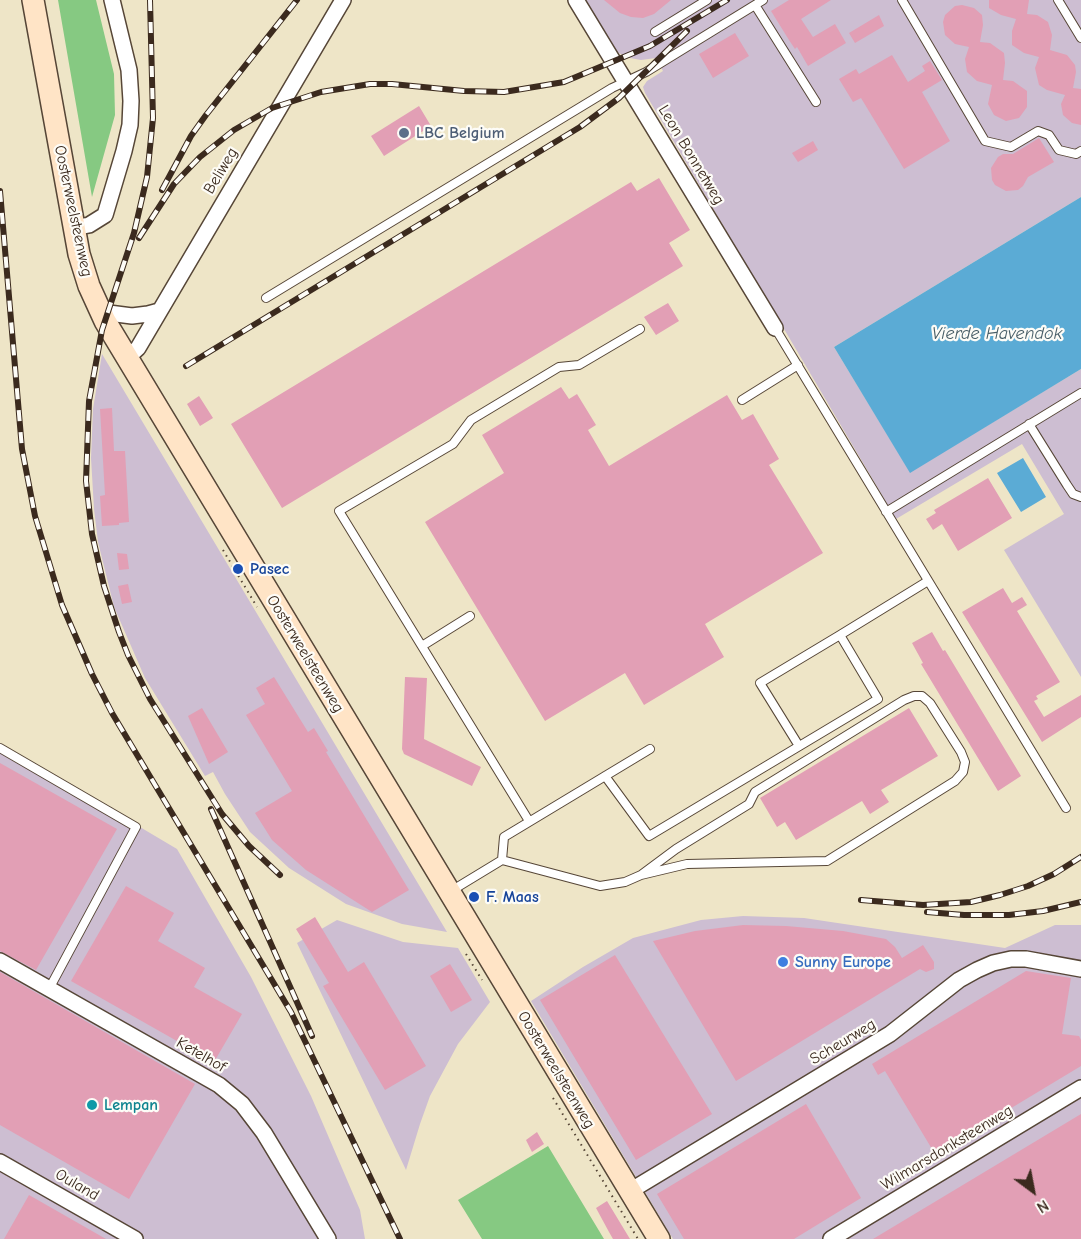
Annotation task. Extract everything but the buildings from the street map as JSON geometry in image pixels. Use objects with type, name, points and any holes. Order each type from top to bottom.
[{"type":"main road","name":"Oosterweelsteenweg","points":[[33,0],[73,228],[89,286],[101,312],[659,1239]]},
{"type":"street","points":[[73,228],[89,225],[105,215],[130,125],[129,70],[112,0]]},
{"type":"street","name":"Beliweg","points":[[127,358],[136,351],[343,0]]},
{"type":"street","name":"Leon Bonnetweg","points":[[576,0],[775,328]]},
{"type":"street","points":[[101,312],[132,316],[159,310]]},
{"type":"street","name":"Scheurweg","points":[[630,1191],[891,1034],[959,980],[977,970],[1011,959],[1026,959],[1081,969]]},
{"type":"street","name":"Ketelhof","points":[[0,961],[219,1085],[242,1104],[264,1133],[328,1239]]},
{"type":"street","name":"Wilmarsdonksteenweg","points":[[831,1239],[1081,1088]]},
{"type":"street","name":"Ouland","points":[[0,1162],[135,1239]]},
{"type":"lane","points":[[655,32],[707,0]]},
{"type":"lane","points":[[266,298],[612,88],[646,72],[763,0]]},
{"type":"lane","points":[[902,0],[986,141],[1011,147],[1038,131],[1049,135],[1059,150],[1076,154],[1081,151]]},
{"type":"lane","points":[[1058,0],[1081,38]]},
{"type":"lane","points":[[755,5],[816,102]]},
{"type":"lane","points":[[775,328],[1066,808]]},
{"type":"lane","points":[[529,821],[339,511],[453,444],[471,420],[559,367],[579,365],[640,329]]},
{"type":"lane","points":[[742,400],[798,365]]},
{"type":"lane","points":[[886,512],[1081,393]]},
{"type":"lane","points":[[1029,424],[1073,494],[1081,497]]},
{"type":"lane","points":[[799,746],[760,683],[928,580]]},
{"type":"lane","points":[[422,646],[470,616]]},
{"type":"lane","points":[[605,776],[649,836],[878,699],[840,635]]},
{"type":"lane","points":[[449,892],[502,860],[600,886],[625,882],[641,875],[687,864],[827,861],[955,781],[963,772],[964,762],[961,752],[930,704],[922,696],[914,696],[755,792],[749,804],[675,849],[641,875]]},
{"type":"lane","points":[[0,748],[136,827],[50,989]]},
{"type":"lane","points":[[502,860],[504,837],[650,749]]},
{"type":"shaded area","points":[[584,0],[1081,0],[1081,197],[834,347],[910,472],[1081,369],[1081,677],[1004,550],[1064,514],[1022,444],[896,519],[645,93],[643,87],[647,81],[663,71],[656,58],[641,60],[614,51]]},
{"type":"shaded area","points":[[102,354],[447,932],[402,924],[346,904],[289,868],[250,832],[213,772],[205,776],[145,678],[114,607],[98,542],[91,458],[93,409]]},
{"type":"shaded area","points":[[0,744],[177,849],[251,977],[311,1096],[360,1210],[365,1239],[0,1239]]},
{"type":"shaded area","points":[[743,916],[804,918],[1005,948],[1055,925],[1081,925],[1081,1239],[673,1239],[531,1001],[633,938],[701,920]]},
{"type":"shaded area","points":[[337,920],[403,942],[458,948],[490,1002],[458,1044],[430,1096],[406,1170],[297,943]]},
{"type":"green space","points":[[58,0],[96,0],[114,74],[115,115],[92,197]]},
{"type":"green space","points":[[548,1146],[604,1239],[482,1239],[458,1200]]},
{"type":"water","name":"Vierde Havendok","points":[[1081,197],[1081,369],[910,473],[834,347]]},
{"type":"water","points":[[1023,458],[1046,497],[1021,512],[997,473]]},
{"type":"railway","points":[[150,0],[153,118],[147,177],[134,233],[102,330],[89,401],[86,481],[92,534],[104,586],[119,632],[150,699],[222,814],[249,846],[280,875]]},
{"type":"railway","points":[[162,190],[191,136],[297,0]]},
{"type":"railway","points":[[139,238],[174,184],[200,157],[234,130],[272,108],[321,92],[370,84],[504,92],[564,82],[650,46],[727,0]]},
{"type":"railway","points":[[186,366],[580,127],[619,98],[687,31]]},
{"type":"railway","points":[[0,191],[22,449],[35,516],[62,605],[112,713],[291,1012],[400,1239]]},
{"type":"railway","points":[[211,809],[312,1036]]},
{"type":"railway","points":[[861,900],[923,905],[971,902],[1028,886],[1054,874],[1081,857]]},
{"type":"railway","points":[[927,912],[1009,915],[1043,911],[1081,902]]},
{"type":"place","name":"LBC Belgium","points":[[404,133]]},
{"type":"place","name":"Pasec","points":[[238,569]]},
{"type":"place","name":"F. Maas","points":[[474,897]]},
{"type":"place","name":"Sunny Europe","points":[[783,962]]},
{"type":"place","name":"Lempan","points":[[92,1105]]}]
